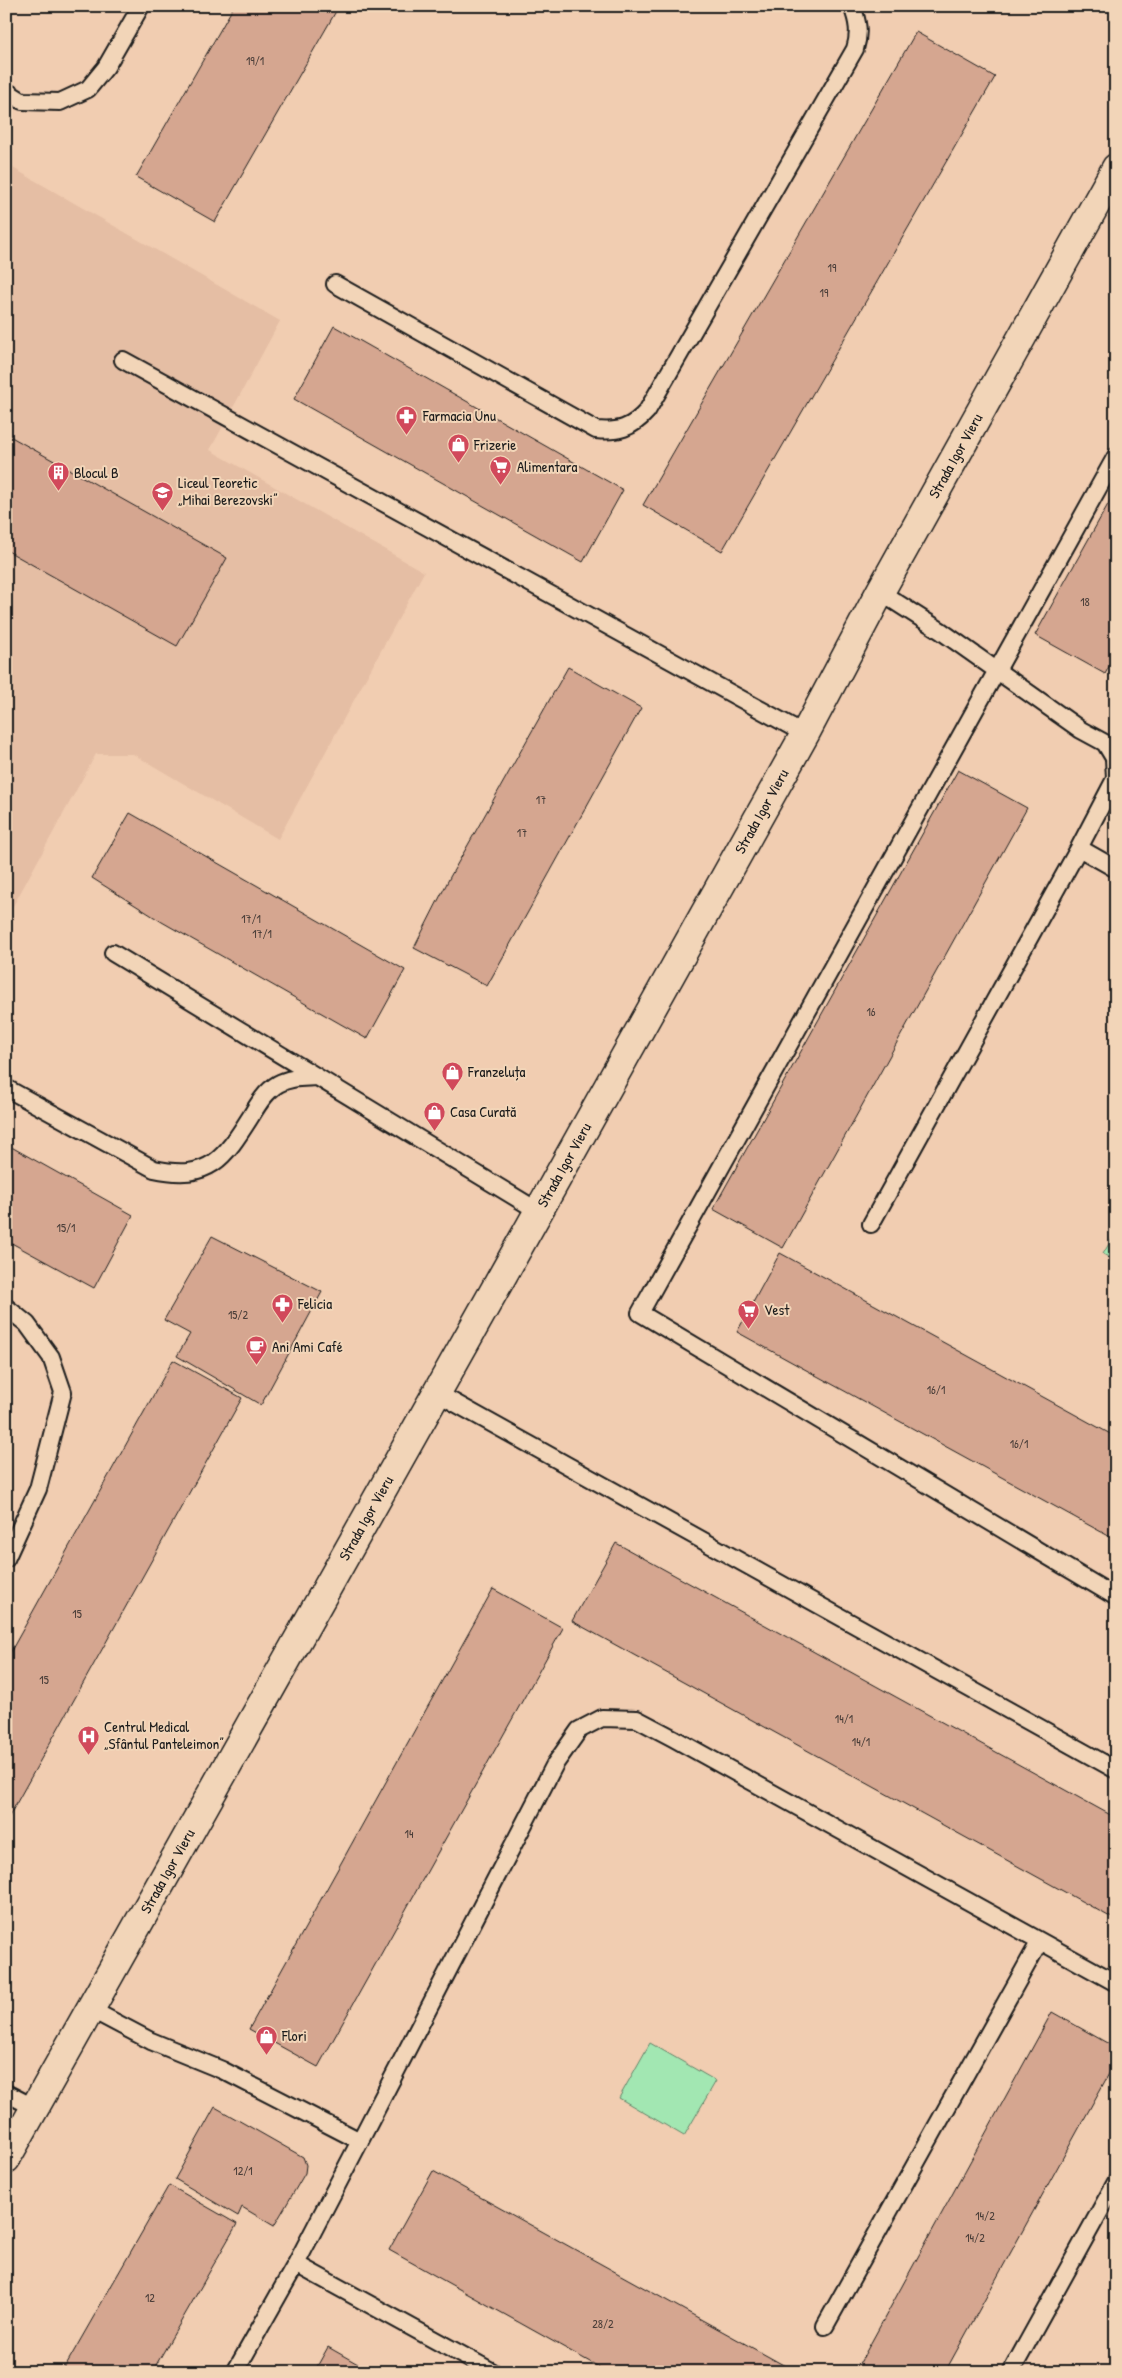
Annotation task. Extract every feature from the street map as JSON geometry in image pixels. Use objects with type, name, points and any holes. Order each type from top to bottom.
[{"type":"street","name":"Strada Igor Vieru","points":[[6,2159],[92,2010],[805,734],[880,592],[1116,168]]},
{"type":"lane","points":[[6,91],[22,101],[60,102],[88,89],[106,67],[141,6]]},
{"type":"lane","points":[[336,284],[596,430],[614,432],[627,428],[637,422],[646,412],[855,49],[859,35],[858,20],[852,6]]},
{"type":"lane","points":[[122,360],[805,734]]},
{"type":"lane","points":[[1116,456],[640,1313],[1116,1597]]},
{"type":"lane","points":[[871,1224],[1079,848],[1115,779],[1114,758],[1105,742],[1081,730],[941,631],[880,592]]},
{"type":"lane","points":[[1079,848],[1116,868]]},
{"type":"lane","points":[[113,953],[538,1211]]},
{"type":"lane","points":[[6,1088],[154,1169],[173,1173],[188,1173],[207,1166],[225,1155],[266,1094],[279,1084],[293,1078],[316,1077]]},
{"type":"lane","points":[[6,1307],[27,1324],[51,1357],[63,1392],[38,1489],[6,1559]]},
{"type":"lane","points":[[437,1393],[1116,1770]]},
{"type":"lane","points":[[235,2372],[296,2264],[555,1764],[578,1730],[602,1718],[637,1719],[1116,1983]]},
{"type":"lane","points":[[825,2326],[1040,1941]]},
{"type":"lane","points":[[92,2010],[151,2041],[222,2070],[360,2141]]},
{"type":"lane","points":[[6,2092],[35,2108]]},
{"type":"lane","points":[[1011,2372],[1116,2182]]},
{"type":"lane","points":[[296,2264],[493,2372]]},
{"type":"shaded area","name":"Liceul Teoretic „Mihai Berezovski”","points":[[6,164],[280,321],[210,450],[424,572],[278,839],[133,754],[96,754],[6,919]]},
{"type":"green space","points":[[1116,1232],[1116,1261],[1103,1254]]},
{"type":"green space","points":[[650,2043],[716,2081],[684,2136],[619,2098]]},
{"type":"building","points":[[234,6],[339,6],[215,222],[136,177]]},
{"type":"building","points":[[916,32],[995,77],[722,551],[643,505]]},
{"type":"building","points":[[334,326],[623,490],[583,562],[294,399]]},
{"type":"building","name":"Blocul B","points":[[6,434],[227,558],[177,646],[6,550]]},
{"type":"building","points":[[1116,490],[1116,654],[1105,674],[1035,635]]},
{"type":"building","points":[[568,667],[641,708],[487,986],[414,948],[450,877]]},
{"type":"building","points":[[958,770],[1027,808],[783,1248],[713,1209]]},
{"type":"building","points":[[130,813],[405,970],[367,1039],[162,922],[92,878]]},
{"type":"building","points":[[6,1144],[133,1215],[94,1288],[6,1240]]},
{"type":"building","points":[[212,1236],[322,1292],[261,1405],[177,1356],[190,1334],[164,1320]]},
{"type":"building","points":[[780,1253],[1116,1437],[1116,1540],[737,1332]]},
{"type":"building","points":[[173,1360],[242,1398],[6,1822],[6,1660]]},
{"type":"building","points":[[616,1543],[1116,1818],[1116,1910],[1112,1918],[572,1621]]},
{"type":"building","points":[[493,1589],[563,1628],[318,2067],[249,2029]]},
{"type":"building","points":[[1052,2012],[1116,2048],[1116,2061],[945,2372],[855,2372]]},
{"type":"building","points":[[215,2107],[303,2157],[306,2165],[305,2173],[274,2226],[242,2207],[238,2216],[175,2179]]},
{"type":"building","points":[[433,2171],[796,2372],[608,2372],[389,2250]]},
{"type":"building","points":[[169,2185],[237,2224],[152,2372],[62,2372]]},
{"type":"building","points":[[328,2347],[372,2372],[314,2372]]},
{"type":"place","name":"Farmacia Unu","points":[[407,435]]},
{"type":"place","name":"Frizerie","points":[[458,464]]},
{"type":"place","name":"Alimentara","points":[[501,486]]},
{"type":"place","name":"Blocul B","points":[[58,492]]},
{"type":"place","name":"Liceul Teoretic „Mihai Berezovski”","points":[[162,511]]},
{"type":"place","name":"Franzeluța","points":[[452,1091]]},
{"type":"place","name":"Casa Curată","points":[[434,1131]]},
{"type":"place","name":"Felicia","points":[[282,1323]]},
{"type":"place","name":"Vest","points":[[748,1329]]},
{"type":"place","name":"Ani Ami Café","points":[[256,1366]]},
{"type":"place","name":"Centrul Medical „Sfântul Panteleimon”","points":[[88,1755]]},
{"type":"place","name":"Flori","points":[[266,2055]]}]
